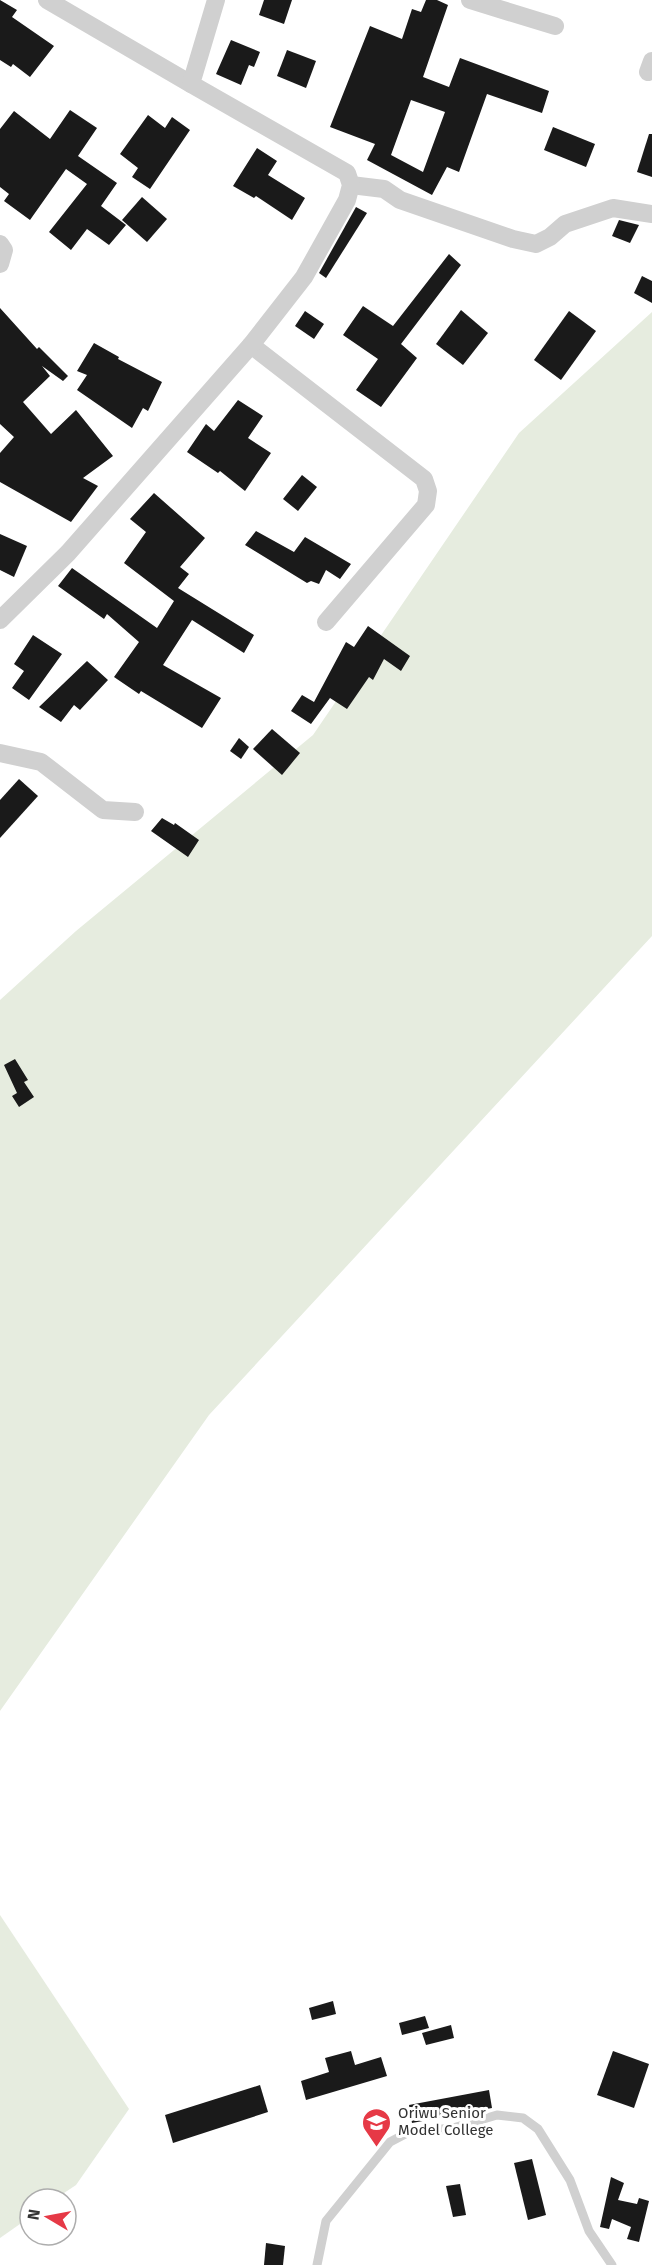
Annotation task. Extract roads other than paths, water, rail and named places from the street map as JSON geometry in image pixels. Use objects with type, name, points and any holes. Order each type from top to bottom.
[{"type":"street","points":[[0,620],[68,553],[251,345],[304,277],[347,200],[351,185],[347,173],[47,0]]},
{"type":"street","points":[[191,84],[216,0]]},
{"type":"street","points":[[470,0],[555,26]]},
{"type":"street","points":[[351,185],[384,189],[400,200],[513,239],[536,244],[550,237],[565,224],[613,208],[652,214]]},
{"type":"street","points":[[0,244],[4,250],[0,264]]},
{"type":"street","points":[[251,345],[424,479],[428,491],[426,505],[326,622]]},
{"type":"street","points":[[0,753],[41,762],[103,810],[135,812]]},
{"type":"lane","points":[[317,2265],[326,2221],[390,2142],[409,2132],[453,2128],[497,2115],[523,2118],[538,2129],[570,2180],[589,2231],[612,2265]]},
{"type":"place","name":"Oriwu Senior Model College","points":[[377,2148]]}]
